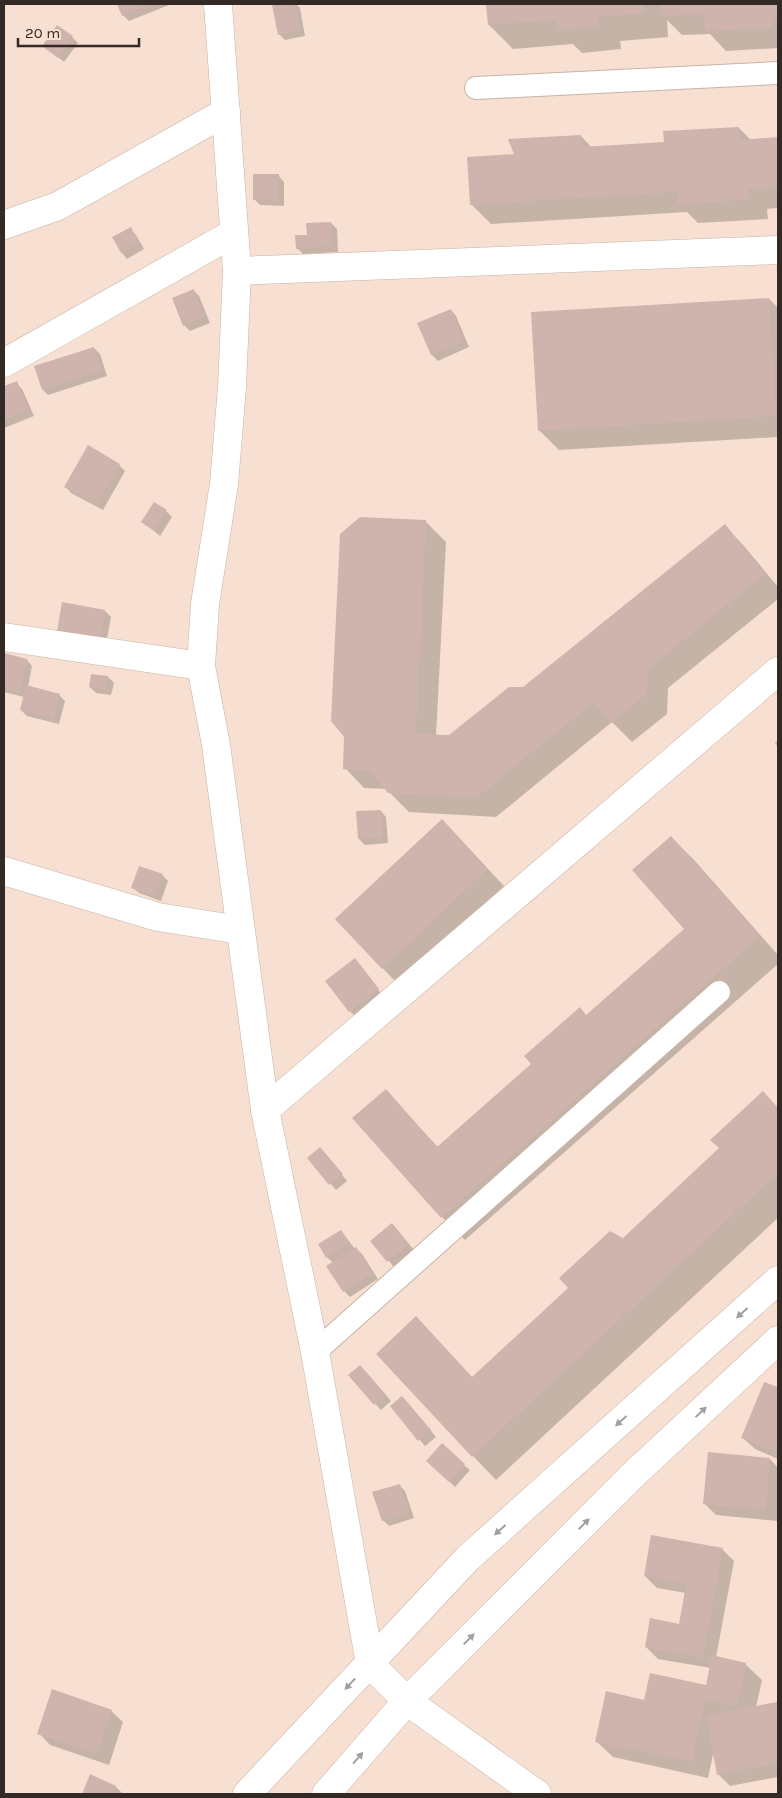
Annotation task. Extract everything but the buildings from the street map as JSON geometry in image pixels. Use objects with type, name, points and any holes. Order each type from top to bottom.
[{"type":"street","points":[[218,4],[237,271],[232,387],[225,474],[206,604],[201,666],[216,745],[265,1110],[315,1352],[370,1664],[408,1701],[537,1794]]},
{"type":"street","points":[[4,225],[58,206],[226,112]]},
{"type":"street","points":[[4,363],[234,233]]},
{"type":"street","points":[[237,271],[778,250]]},
{"type":"street","points":[[4,637],[201,666]]},
{"type":"street","points":[[265,1110],[778,671]]},
{"type":"street","points":[[4,871],[158,916],[240,930]]},
{"type":"street","points":[[247,1794],[468,1558],[778,1280]]},
{"type":"street","points":[[326,1794],[408,1701],[634,1474],[778,1340]]},
{"type":"lane","points":[[476,88],[778,73]]},
{"type":"lane","points":[[315,1352],[719,992]]}]
